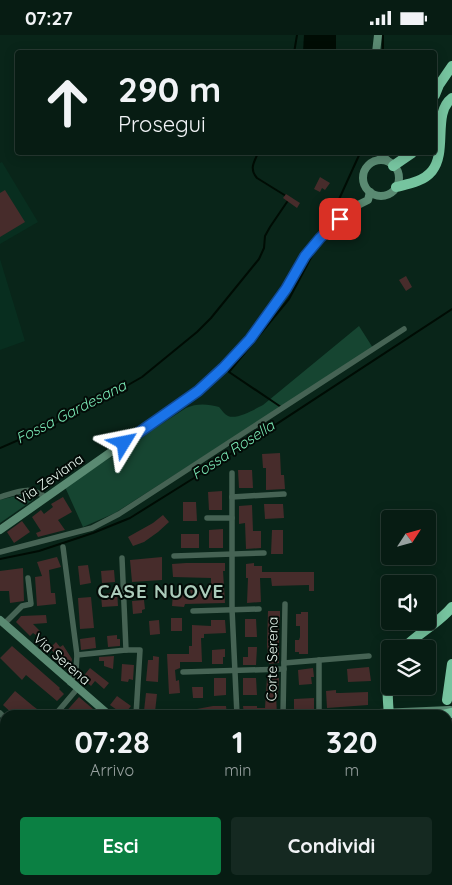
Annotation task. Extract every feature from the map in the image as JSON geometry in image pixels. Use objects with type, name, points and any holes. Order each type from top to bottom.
[{"type":"highway","points":[[437,90],[452,66]]},
{"type":"highway","points":[[395,188],[417,182],[432,171],[439,154],[442,112],[446,102],[452,98]]},
{"type":"highway","points":[[391,164],[408,155]]},
{"type":"highway","points":[[412,640],[444,617],[452,607]]},
{"type":"highway","points":[[450,708],[452,663]]},
{"type":"highway","points":[[388,695],[389,710]]},
{"type":"street","points":[[376,50],[378,35]]},
{"type":"street","points":[[373,163],[374,155]]},
{"type":"street","points":[[352,208],[388,197],[395,188],[399,176],[391,164],[381,155]]},
{"type":"street","points":[[391,164],[381,161],[367,167],[363,178],[364,184],[370,192],[382,196],[388,195],[395,188]]},
{"type":"street","name":"Via Zeviana","points":[[0,530],[203,387],[250,339],[286,289],[305,256],[323,235],[352,208],[368,200],[370,192]]},
{"type":"street","points":[[0,551],[92,528],[119,514],[404,329]]},
{"type":"street","points":[[232,473],[232,609],[237,710]]},
{"type":"street","points":[[0,497],[28,489],[36,491],[45,497]]},
{"type":"street","points":[[232,497],[284,494]]},
{"type":"street","points":[[207,518],[232,518]]},
{"type":"street","points":[[64,547],[77,655],[76,670],[70,683]]},
{"type":"street","points":[[174,557],[264,553]]},
{"type":"street","points":[[122,558],[126,650]]},
{"type":"street","points":[[2,622],[22,606],[31,604],[28,578]]},
{"type":"street","name":"Corte Serena","points":[[284,710],[285,604]]},
{"type":"street","points":[[193,611],[259,609]]},
{"type":"street","name":"Via Serena","points":[[2,622],[103,710]]},
{"type":"street","points":[[77,655],[140,650],[136,710]]},
{"type":"street","points":[[183,672],[284,666],[319,660],[369,656]]},
{"type":"street","points":[[319,660],[319,710]]},
{"type":"street","points":[[59,710],[77,689]]},
{"type":"street","points":[[434,710],[450,708]]},
{"type":"shaded area","points":[[304,35],[336,35],[336,50],[303,50]]},
{"type":"shaded area","points":[[2,162],[38,222],[0,244],[0,163]]},
{"type":"shaded area","points":[[0,259],[25,341],[0,350]]},
{"type":"shaded area","points":[[359,326],[373,348],[115,513],[83,527],[65,487],[190,406],[215,406],[219,407],[227,415],[236,417],[263,405]]},
{"type":"shaded area","points":[[27,493],[31,494],[33,500],[0,523],[0,500]]},
{"type":"building","points":[[320,177],[330,183],[325,190],[322,188],[320,192],[314,189]]},
{"type":"building","points":[[5,190],[25,222],[0,237],[0,193]]},
{"type":"building","points":[[286,194],[300,203],[297,208],[283,198]]},
{"type":"building","points":[[406,276],[412,287],[406,291],[399,280]]},
{"type":"building","points":[[280,453],[281,475],[284,475],[285,489],[266,490],[266,468],[263,468],[262,454]]},
{"type":"building","points":[[238,470],[252,470],[253,488],[239,488]]},
{"type":"building","points":[[222,491],[222,510],[209,510],[208,492]]},
{"type":"building","points":[[63,497],[72,512],[58,520],[65,530],[38,537],[36,533],[41,531],[32,517],[41,510],[44,514],[53,507],[51,504]]},
{"type":"building","points":[[183,502],[196,502],[197,521],[183,521]]},
{"type":"building","points":[[264,504],[283,504],[284,518],[265,519]]},
{"type":"building","points":[[252,505],[253,531],[261,531],[261,548],[246,549],[245,523],[239,524],[239,506]]},
{"type":"building","points":[[163,515],[169,522],[144,542],[133,546],[128,537]]},
{"type":"building","points":[[22,521],[30,532],[14,543],[7,532]]},
{"type":"building","points":[[223,529],[223,548],[209,548],[209,530]]},
{"type":"building","points":[[272,530],[283,530],[283,554],[271,554]]},
{"type":"building","points":[[181,534],[199,534],[199,548],[181,548]]},
{"type":"building","points":[[57,557],[61,567],[49,570],[51,593],[55,593],[56,604],[37,606],[35,577],[42,576],[37,562]]},
{"type":"building","points":[[162,557],[162,580],[132,582],[130,560]]},
{"type":"building","points":[[225,563],[225,571],[223,571],[225,603],[185,604],[184,607],[172,606],[173,593],[191,594],[190,590],[211,589],[211,578],[173,577],[172,564]]},
{"type":"building","points":[[254,563],[254,566],[262,566],[262,572],[314,572],[314,591],[309,591],[309,585],[272,586],[271,578],[260,578],[261,602],[247,603],[248,578],[246,578],[246,564]]},
{"type":"building","points":[[88,565],[91,583],[80,585],[78,566]]},
{"type":"building","points":[[23,568],[24,601],[10,603],[9,591],[0,591],[0,571]]},
{"type":"building","points":[[114,570],[115,582],[102,583],[101,571]]},
{"type":"building","points":[[117,591],[118,606],[102,607],[101,595]]},
{"type":"building","points":[[91,597],[94,628],[80,629],[78,598]]},
{"type":"building","points":[[144,600],[145,609],[142,610],[142,613],[133,614],[132,601]]},
{"type":"building","points":[[268,611],[280,611],[279,663],[269,664],[267,645]]},
{"type":"building","points":[[301,612],[308,612],[308,654],[295,652],[295,640],[299,640],[300,637],[300,626],[296,626],[296,614],[301,614]]},
{"type":"building","points":[[46,615],[47,623],[33,624],[40,631],[36,635],[33,633],[30,636],[16,622],[21,616]]},
{"type":"building","points":[[171,618],[182,618],[182,631],[171,631]]},
{"type":"building","points":[[245,619],[256,619],[257,637],[245,637]]},
{"type":"building","points":[[159,620],[160,634],[150,635],[149,621]]},
{"type":"building","points":[[211,620],[225,620],[226,633],[204,634],[204,638],[201,638],[202,662],[180,662],[180,668],[175,670],[176,681],[179,680],[180,693],[169,694],[167,654],[189,654],[189,646],[192,646],[192,625],[211,626]]},
{"type":"building","points":[[117,635],[117,639],[120,639],[120,646],[108,647],[107,636]]},
{"type":"building","points":[[95,637],[96,648],[81,650],[80,639]]},
{"type":"building","points":[[56,642],[60,647],[63,645],[72,659],[70,671],[50,648]]},
{"type":"building","points":[[12,646],[60,688],[64,694],[57,701],[26,675],[22,680],[0,658]]},
{"type":"building","points":[[248,647],[257,647],[256,665],[243,665],[243,657],[248,657]]},
{"type":"building","points":[[225,649],[223,664],[212,664],[212,650]]},
{"type":"building","points":[[114,656],[113,669],[104,666],[104,661],[99,661],[99,657]]},
{"type":"building","points":[[153,656],[159,657],[158,682],[146,681],[148,660],[153,660]]},
{"type":"building","points":[[122,664],[134,665],[133,680],[129,679],[128,682],[121,681]]},
{"type":"building","points":[[369,667],[371,681],[348,682],[347,669]]},
{"type":"building","points":[[90,668],[109,683],[104,689],[95,681],[91,686],[82,678]]},
{"type":"building","points":[[313,668],[314,677],[311,677],[312,684],[299,685],[298,670]]},
{"type":"building","points":[[214,678],[226,678],[226,695],[214,696]]},
{"type":"building","points":[[243,678],[256,678],[257,695],[243,695]]},
{"type":"building","points":[[267,678],[279,678],[278,695],[276,695],[277,710],[243,710],[243,706],[265,708]]},
{"type":"building","points":[[192,687],[203,687],[203,698],[193,698]]},
{"type":"building","points":[[336,690],[336,693],[368,692],[368,705],[327,708],[326,691]]},
{"type":"building","points":[[15,691],[38,710],[8,710],[3,705]]},
{"type":"building","points":[[146,693],[157,694],[155,710],[144,710]]},
{"type":"building","points":[[117,696],[131,706],[128,710],[117,710],[110,705]]},
{"type":"building","points":[[79,697],[94,710],[67,710]]},
{"type":"building","points":[[314,698],[314,710],[294,710],[294,699]]},
{"type":"building","points":[[213,706],[226,706],[226,710],[192,710]]},
{"type":"waterway","name":"Fossa Gardesana","points":[[294,50],[297,35]]},
{"type":"waterway","points":[[383,35],[383,50]]},
{"type":"waterway","name":"Fossa Gardesana","points":[[257,155],[253,165],[253,172],[257,178],[286,196]]},
{"type":"waterway","points":[[326,228],[359,155]]},
{"type":"waterway","name":"Fossa Gardesana","points":[[0,448],[53,425],[72,411],[102,400],[142,377],[197,332],[211,318],[259,259],[264,248],[265,236],[289,199]]},
{"type":"waterway","points":[[281,407],[229,372],[289,299],[315,250]]},
{"type":"waterway","name":"Fossa Rosella","points":[[0,559],[39,551],[130,518],[452,309]]},
{"type":"district","name":"CASE NUOVE","points":[[161,591]]},
{"type":"route","points":[[124,443],[198,391],[223,368],[250,339],[286,289],[305,256],[340,219]]}]
